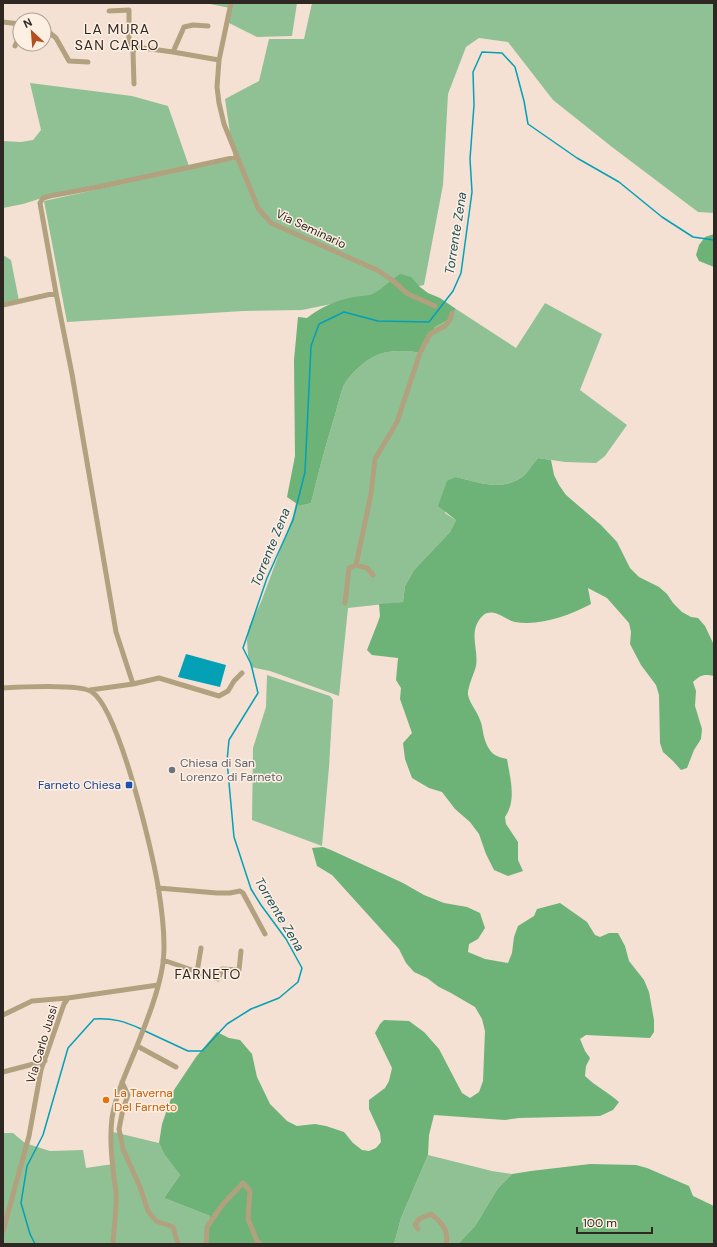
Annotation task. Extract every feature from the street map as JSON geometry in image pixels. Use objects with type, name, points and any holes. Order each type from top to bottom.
[{"type":"street","name":"Via Seminario","points":[[231,3],[219,60],[217,87],[219,103],[224,124],[258,208],[271,223],[377,270],[392,280],[408,294],[435,306]]},
{"type":"street","points":[[109,11],[129,10],[129,44],[136,47],[219,60]]},
{"type":"street","points":[[173,52],[184,28],[193,25],[208,26]]},
{"type":"street","points":[[52,35],[56,38],[69,61],[88,62]]},
{"type":"street","points":[[134,84],[133,52],[136,47]]},
{"type":"street","points":[[133,684],[116,632],[72,374],[40,203],[44,198],[237,157]]},
{"type":"street","points":[[3,305],[56,293]]},
{"type":"street","points":[[356,565],[371,494],[375,459],[397,422],[420,353],[430,334],[445,326],[450,320],[452,313]]},
{"type":"street","points":[[345,603],[349,568],[356,565],[367,568],[373,575]]},
{"type":"street","points":[[90,690],[133,684],[159,678],[219,696],[228,691],[234,681],[242,673]]},
{"type":"street","points":[[3,688],[85,688],[98,696],[117,734],[138,801],[149,843],[158,888],[163,921],[162,968],[155,997],[122,1082],[112,1118],[112,1166],[116,1190],[113,1244]]},
{"type":"street","points":[[158,888],[217,893],[240,891],[243,893],[265,934]]},
{"type":"street","points":[[197,972],[201,948]]},
{"type":"street","points":[[163,960],[218,979],[222,969],[239,970],[241,951]]},
{"type":"street","name":"Via Carlo Jussi","points":[[3,1231],[29,1136],[41,1070],[64,1004],[68,998],[158,985]]},
{"type":"street","points":[[3,1015],[32,1001],[68,998]]},
{"type":"street","points":[[140,1047],[176,1068]]},
{"type":"street","points":[[3,1072],[44,1061]]},
{"type":"street","points":[[122,1082],[128,1095],[123,1109],[119,1129],[123,1149],[140,1187],[148,1211],[156,1221],[173,1227],[178,1244]]},
{"type":"street","points":[[206,1244],[207,1227],[223,1204],[243,1183],[250,1191],[248,1219],[257,1241],[260,1244]]},
{"type":"street","points":[[418,1229],[415,1225],[419,1219],[431,1214],[441,1222],[448,1235],[446,1244]]},
{"type":"green space","points":[[205,3],[297,3],[292,36],[257,37],[227,22],[230,8]]},
{"type":"green space","points":[[312,3],[714,3],[714,213],[698,212],[553,100],[508,42],[479,38],[466,47],[448,94],[443,185],[424,285],[302,310],[243,311],[67,322],[44,201],[136,181],[42,198],[3,208],[3,141],[21,142],[33,140],[41,130],[30,83],[132,96],[168,106],[190,169],[234,160],[225,99],[259,81],[269,39],[304,39]]},
{"type":"green space","points":[[714,234],[714,267],[699,261],[696,255],[699,245],[705,237]]},
{"type":"green space","points":[[3,255],[11,260],[19,301],[3,305]]},
{"type":"green space","points":[[400,274],[411,277],[428,293],[440,298],[456,309],[448,320],[435,327],[423,353],[399,351],[387,352],[375,356],[366,362],[350,377],[341,392],[311,503],[300,506],[287,497],[295,456],[294,360],[298,317],[307,318],[318,310],[341,300],[370,295],[378,291]]},
{"type":"green space","points":[[545,303],[602,334],[580,390],[627,425],[605,456],[596,463],[565,462],[538,458],[524,475],[514,482],[506,484],[498,485],[481,483],[456,477],[445,513],[456,520],[450,532],[414,570],[405,586],[403,602],[348,608],[339,696],[270,671],[251,667],[247,641],[249,627],[261,602],[293,516],[296,503],[300,506],[311,503],[341,392],[350,377],[366,362],[375,356],[387,352],[399,351],[423,353],[435,327],[448,320],[456,309],[516,348]]},
{"type":"green space","points":[[538,458],[551,460],[554,475],[566,495],[601,525],[617,542],[630,568],[639,577],[659,587],[682,612],[691,617],[698,618],[705,626],[714,645],[714,676],[702,676],[693,682],[696,691],[695,706],[702,729],[701,739],[694,750],[687,768],[681,770],[663,752],[660,743],[659,695],[656,685],[641,665],[630,644],[631,632],[629,623],[607,598],[588,588],[591,604],[564,616],[535,623],[515,622],[491,612],[483,616],[475,630],[476,666],[468,695],[481,722],[484,738],[488,748],[495,755],[507,759],[512,796],[509,810],[505,817],[506,824],[518,842],[518,860],[523,871],[508,876],[494,870],[486,854],[479,834],[470,822],[455,809],[442,792],[429,788],[412,778],[405,759],[403,743],[412,733],[400,699],[401,688],[396,680],[398,658],[372,655],[367,650],[380,616],[379,604],[403,602],[405,586],[414,570],[450,532],[456,520],[438,506],[447,481],[456,477],[481,483],[498,485],[514,482],[524,475]]},
{"type":"green space","points":[[267,675],[330,696],[333,700],[322,846],[252,820],[253,748],[266,707]]},
{"type":"green space","points":[[323,847],[403,883],[424,895],[444,903],[467,907],[480,913],[485,928],[478,939],[469,944],[468,952],[485,959],[508,963],[512,953],[514,937],[518,926],[534,916],[537,909],[560,903],[587,922],[595,935],[600,937],[609,933],[618,933],[625,946],[629,961],[644,980],[649,992],[654,1020],[654,1032],[650,1038],[586,1035],[580,1039],[590,1058],[586,1066],[585,1076],[619,1102],[613,1110],[600,1116],[519,1118],[505,1120],[434,1115],[429,1135],[428,1155],[401,1218],[394,1244],[203,1244],[210,1216],[164,1198],[180,1175],[164,1154],[159,1143],[162,1124],[174,1090],[196,1057],[217,1032],[229,1038],[240,1040],[252,1054],[257,1077],[270,1104],[287,1121],[297,1126],[315,1124],[344,1132],[353,1143],[362,1150],[369,1151],[376,1148],[381,1142],[380,1133],[369,1109],[369,1100],[385,1088],[389,1081],[392,1068],[375,1033],[384,1020],[409,1021],[424,1032],[439,1049],[462,1093],[470,1098],[479,1092],[483,1081],[485,1031],[482,1019],[475,1007],[439,987],[427,978],[414,972],[406,963],[399,949],[332,875],[317,866],[312,848]]},
{"type":"green space","points":[[113,1132],[159,1143],[164,1154],[180,1175],[164,1198],[210,1216],[203,1244],[3,1244],[3,1133],[13,1133],[25,1143],[50,1151],[83,1150],[86,1168],[113,1164]]},
{"type":"green space","points":[[428,1155],[492,1171],[512,1174],[498,1188],[475,1226],[458,1244],[394,1244],[401,1218]]},
{"type":"green space","points":[[590,1164],[636,1165],[647,1168],[689,1186],[693,1196],[714,1206],[714,1244],[458,1244],[475,1226],[498,1188],[512,1174]]},
{"type":"water","points":[[186,654],[226,665],[220,687],[178,677]]},
{"type":"waterway","name":"Torrente Zena","points":[[145,1031],[188,1051],[202,1051],[227,1024],[251,1009],[279,998],[298,982],[302,968],[286,939],[251,889],[234,837],[227,761],[229,740],[258,693],[251,664],[243,648],[267,578],[293,520],[305,472],[311,346],[319,324],[344,312],[378,321],[429,322],[453,291],[461,273],[472,192],[470,159],[474,105],[473,72],[482,52],[502,53],[515,67],[524,101],[528,124],[577,158],[619,182],[662,217],[693,237],[714,240]]},
{"type":"waterway","name":"Torrente Zena","points":[[35,1244],[30,1234],[21,1203],[27,1166],[43,1135],[68,1048],[94,1019],[118,1021],[141,1029]]},
{"type":"place","name":"Chiesa di San Lorenzo di Farneto","points":[[172,770]]},
{"type":"place","name":"Farneto Chiesa","points":[[129,785]]},
{"type":"place","name":"La Taverna Del Farneto","points":[[106,1100]]},
{"type":"district","name":"LA MURA SAN CARLO","points":[[117,38]]},
{"type":"district","name":"FARNETO","points":[[208,974]]}]
